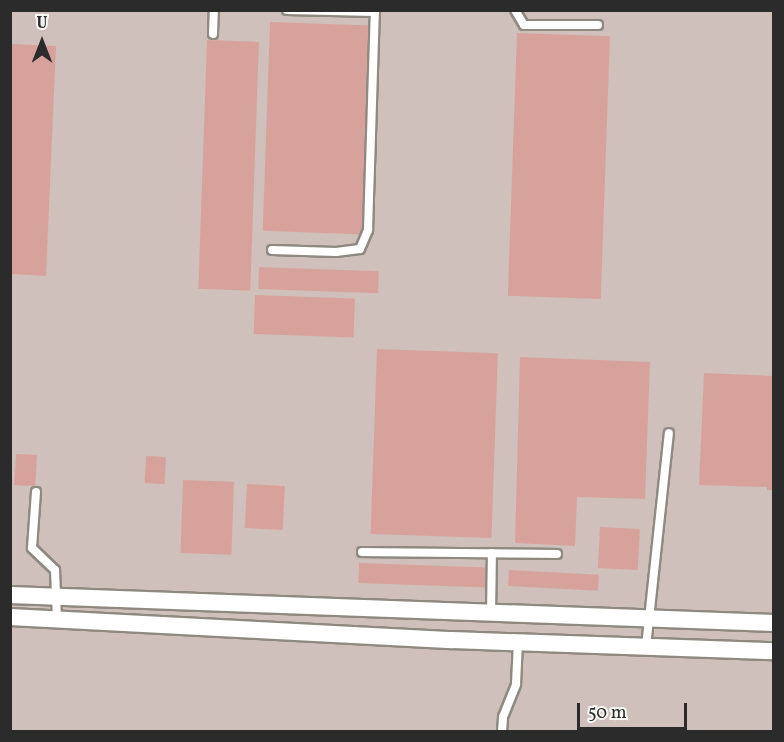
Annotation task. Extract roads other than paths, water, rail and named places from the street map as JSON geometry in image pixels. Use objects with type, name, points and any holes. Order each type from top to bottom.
[{"type":"street","points":[[10,595],[774,623]]},
{"type":"street","points":[[452,613],[452,640]]},
{"type":"street","points":[[10,617],[452,640],[774,651]]},
{"type":"lane","points":[[213,34],[214,10]]},
{"type":"lane","points":[[272,250],[336,252],[360,249],[368,230],[375,11],[287,10]]},
{"type":"lane","points":[[514,10],[524,25],[598,25]]},
{"type":"lane","points":[[646,647],[669,434]]},
{"type":"lane","points":[[36,492],[32,548],[55,570],[57,619]]},
{"type":"lane","points":[[362,552],[557,554]]},
{"type":"lane","points":[[491,614],[492,553]]},
{"type":"lane","points":[[502,732],[503,717],[516,684],[518,642]]}]
